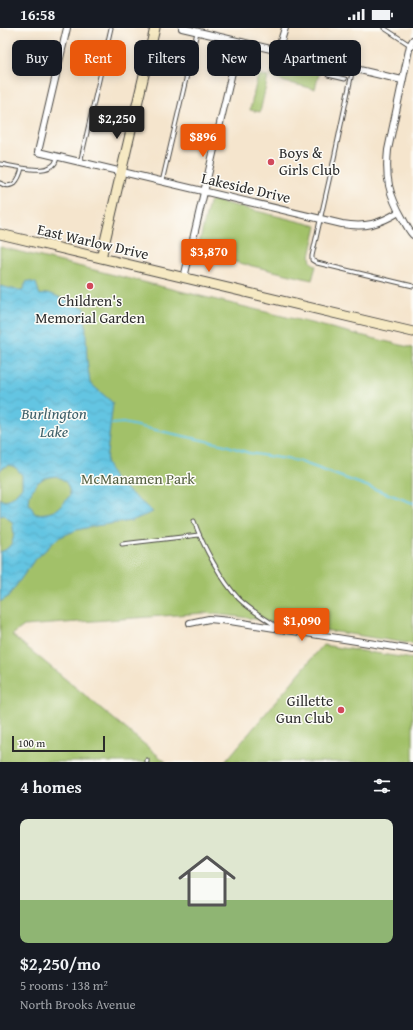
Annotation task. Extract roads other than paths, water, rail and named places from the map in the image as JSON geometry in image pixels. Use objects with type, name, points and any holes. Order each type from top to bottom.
[{"type":"street","name":"Lakeside Drive","points":[[67,28],[38,152],[204,192],[356,226],[369,225],[386,220],[399,212]]},
{"type":"street","points":[[101,258],[155,28]]},
{"type":"street","points":[[182,28],[231,40]]},
{"type":"street","points":[[281,40],[285,28]]},
{"type":"street","points":[[412,44],[402,80],[386,167],[390,191],[399,212],[413,235]]},
{"type":"street","points":[[361,70],[402,80]]},
{"type":"street","points":[[184,278],[231,76]]},
{"type":"street","name":"East Warlow Drive","points":[[0,234],[413,332]]},
{"type":"street","points":[[190,623],[209,619],[230,621],[413,650]]},
{"type":"lane","points":[[80,163],[112,28]]},
{"type":"lane","points":[[384,28],[412,44]]},
{"type":"lane","points":[[162,182],[197,32]]},
{"type":"lane","points":[[332,76],[345,79]]},
{"type":"lane","points":[[351,76],[312,260],[317,263],[413,286]]},
{"type":"lane","points":[[0,164],[22,168],[49,168],[55,164],[57,157]]},
{"type":"lane","points":[[0,183],[5,186],[12,185],[17,181],[22,168]]},
{"type":"lane","points":[[194,522],[199,535],[223,577],[239,599],[282,630]]},
{"type":"lane","points":[[122,544],[199,535]]},
{"type":"water","name":"Burlington Lake","points":[[27,281],[36,283],[40,295],[49,293],[85,308],[87,360],[90,383],[113,403],[106,462],[114,479],[153,512],[131,521],[77,530],[58,538],[33,562],[8,597],[0,602],[0,552],[5,550],[11,544],[14,531],[12,522],[4,515],[0,516],[0,499],[5,501],[14,496],[22,487],[22,475],[16,468],[10,465],[2,468],[0,471],[0,286],[22,291]],"holes":[[[56,476],[66,483],[69,488],[70,495],[56,510],[47,513],[35,514],[29,503],[30,494],[36,484],[44,478]]]},
{"type":"waterway","points":[[111,424],[123,423],[225,445],[249,453],[298,461],[413,503]]},
{"type":"place","name":"Boys & Girls Club","points":[[271,162]]},
{"type":"place","name":"Children's Memorial Garden","points":[[90,286]]},
{"type":"place","name":"Gillette Gun Club","points":[[341,710]]},
{"type":"park label","name":"McManamen Park","points":[[138,479]]}]
